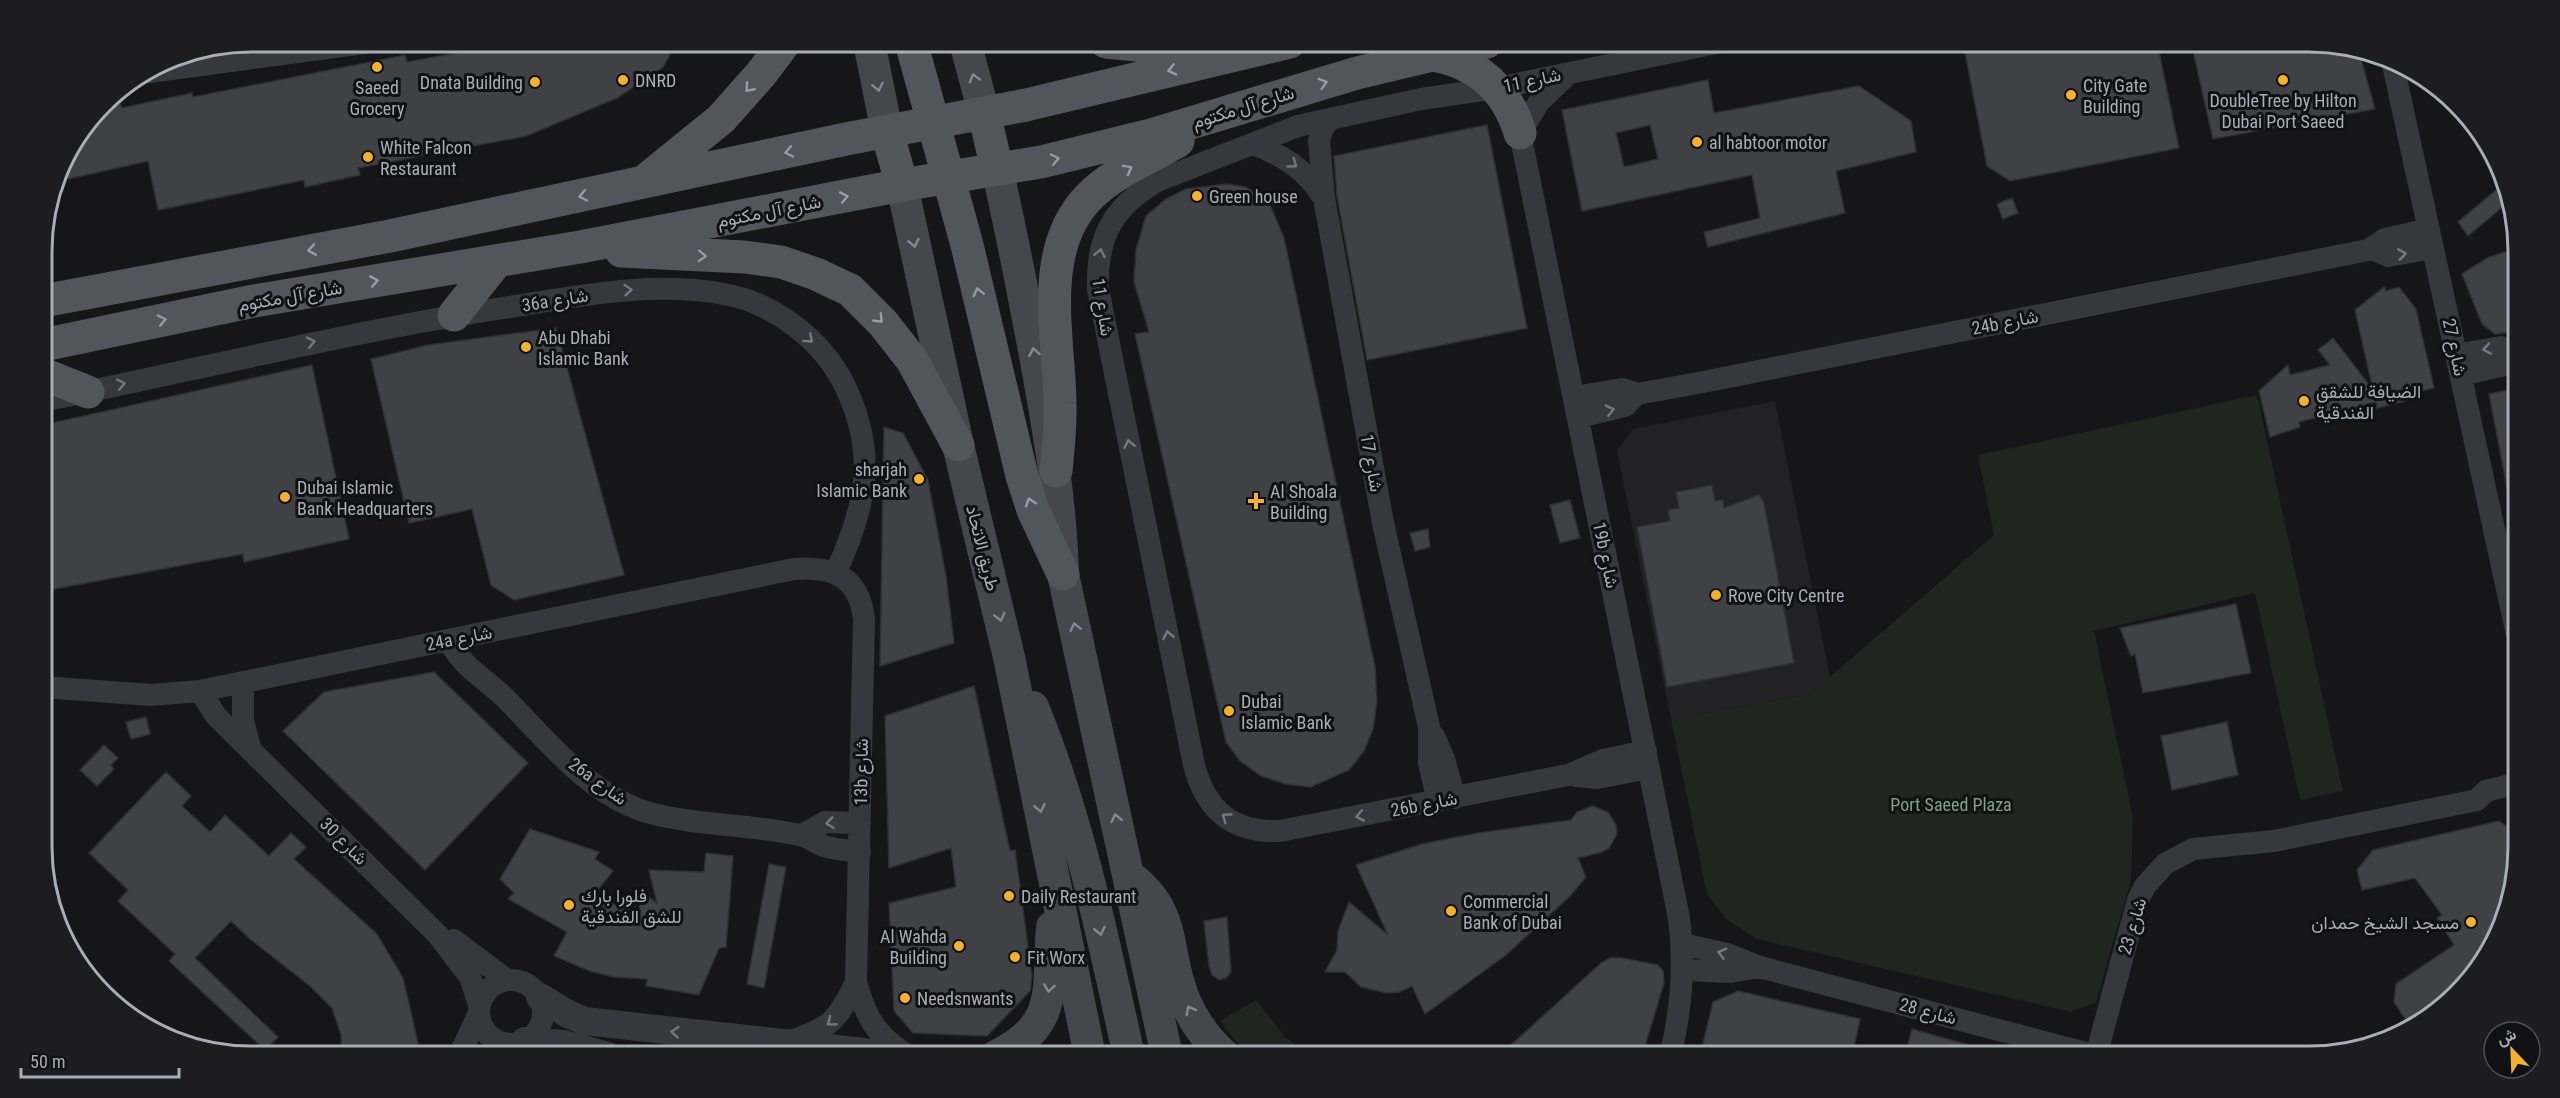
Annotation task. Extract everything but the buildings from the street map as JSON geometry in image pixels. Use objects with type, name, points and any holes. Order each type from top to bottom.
[{"type":"main road","name":"شارع آل مكتوم","points":[[53,343],[254,301],[580,247],[1096,150],[1335,80],[1444,52]]},
{"type":"main road","points":[[641,184],[721,119],[777,53]]},
{"type":"main road","name":"طريق الاتحاد","points":[[871,53],[958,445],[1009,657],[1058,888],[1088,1046]]},
{"type":"main road","points":[[914,53],[967,245],[1022,476],[1033,510],[1063,574]]},
{"type":"main road","points":[[968,53],[1015,243],[1056,471],[1063,574],[1165,1046]]},
{"type":"main road","points":[[53,299],[390,236],[984,113],[1245,53]]},
{"type":"main road","points":[[1433,55],[1468,65],[1484,75],[1508,102],[1520,133]]},
{"type":"main road","points":[[1056,471],[1060,406],[1056,281],[1058,258],[1064,236],[1073,218],[1088,198],[1103,184],[1187,135],[1206,118]]},
{"type":"main road","points":[[580,247],[664,254],[744,257],[772,261],[816,274],[850,290],[883,323],[912,360],[958,445]]},
{"type":"main road","points":[[454,315],[497,261]]},
{"type":"main road","points":[[53,378],[88,392]]},
{"type":"main road","points":[[1009,657],[1032,704],[1066,795],[1081,849],[1127,1046]]},
{"type":"main road","points":[[1128,875],[1151,895],[1161,910],[1185,1000],[1198,1026],[1216,1046]]},
{"type":"main road","points":[[1014,1046],[1022,1041],[1036,1025],[1045,1008],[1050,990],[1050,943],[1058,888]]},
{"type":"street","name":"شارع 11","points":[[1280,831],[1259,832],[1238,826],[1208,801],[1198,784],[1098,289],[1097,267],[1101,246],[1109,225],[1122,207],[1138,192],[1157,181],[1298,126],[1421,99],[1497,88],[1669,52]]},
{"type":"street","points":[[174,69],[290,53]]},
{"type":"street","points":[[1520,133],[1539,102],[1570,72]]},
{"type":"street","name":"شارع 27","points":[[2395,73],[2508,592]]},
{"type":"street","name":"شارع 17","points":[[1329,120],[1322,130],[1319,141],[1324,198],[1383,523],[1429,728],[1429,763],[1446,800]]},
{"type":"street","name":"19b شارع","points":[[1520,133],[1679,918],[1683,970],[1679,1021],[1673,1045]]},
{"type":"street","name":"شارع 17","points":[[1252,144],[1273,151],[1292,162],[1315,184],[1324,198]]},
{"type":"street","name":"24b شارع","points":[[1576,407],[1622,389],[1637,394],[2372,249],[2385,239],[2431,239]]},
{"type":"street","name":"36a شارع","points":[[53,399],[355,333],[454,315],[627,289],[659,288],[726,294],[760,305],[790,323],[817,346],[839,374],[854,406],[864,440],[866,476],[860,511],[836,572]]},
{"type":"street","points":[[2459,365],[2501,347],[2508,350]]},
{"type":"street","name":"24a شارع","points":[[52,688],[151,695],[200,691],[794,568],[823,568],[836,572]]},
{"type":"street","name":"13b شارع","points":[[836,572],[857,592],[864,619],[856,982],[868,1018],[877,1032],[895,1046]]},
{"type":"street","name":"26a شارع","points":[[475,635],[481,662],[492,685]]},
{"type":"street","name":"26a شارع","points":[[449,640],[459,659],[492,685],[565,758],[600,788],[623,803],[648,812],[676,818],[802,835],[825,847],[860,852]]},
{"type":"street","name":"24a شارع","points":[[52,680],[80,690]]},
{"type":"street","points":[[243,683],[243,721],[250,747]]},
{"type":"street","name":"شارع 30","points":[[200,691],[216,716],[250,747],[438,935],[470,977],[479,1010]]},
{"type":"street","name":"26b شارع","points":[[1280,831],[1568,775],[1603,760],[1647,760]]},
{"type":"street","name":"شارع 23","points":[[2477,800],[2486,791],[2508,786]]},
{"type":"street","name":"شارع 23","points":[[2113,1045],[2145,917],[2156,893],[2164,883],[2185,866],[2260,843],[2477,800],[2488,804],[2508,801]]},
{"type":"street","points":[[802,835],[825,822],[860,823]]},
{"type":"street","name":"شارع 23","points":[[2099,1045],[2133,913],[2150,880],[2165,864],[2193,849],[2260,843]]},
{"type":"street","name":"شارع 30","points":[[438,935],[461,945],[507,980]]},
{"type":"street","name":"شارع 28","points":[[1682,944],[1727,954],[1760,967],[2055,1045]]},
{"type":"street","name":"شارع 28","points":[[1683,970],[1730,972],[1760,967]]},
{"type":"street","points":[[463,1046],[489,988],[507,980],[526,983],[540,997],[568,1014],[585,1021],[629,1028],[818,1046]]},
{"type":"street","name":"13b شارع","points":[[788,1042],[815,1033],[833,1022],[842,1011],[856,982]]},
{"type":"street","points":[[510,1046],[520,1042],[540,1027],[543,1007],[540,997]]},
{"type":"street","points":[[479,1010],[487,1034],[495,1040],[571,1046]]},
{"type":"shaded area","points":[[1775,401],[1830,677],[1809,694],[1671,719],[1617,451],[1633,429]]},
{"type":"green space","name":"Port Saeed Plaza","points":[[2257,395],[2343,791],[2300,800],[2255,593],[2094,631],[2133,818],[2131,880],[2096,1002],[2071,1012],[1757,939],[1726,919],[1707,894],[1671,719],[1809,694],[1830,677],[1994,535],[1978,455]]},
{"type":"green space","points":[[1256,1000],[1285,1037],[1297,1045],[1241,1046],[1220,1021]]},
{"type":"place","name":"Saeed Grocery","points":[[377,67]]},
{"type":"place","name":"DNRD","points":[[623,80]]},
{"type":"place","name":"DoubleTree by Hilton Dubai Port Saeed","points":[[2283,80]]},
{"type":"place","name":"Dnata Building","points":[[535,82]]},
{"type":"place","name":"City Gate Building","points":[[2071,95]]},
{"type":"place","name":"al habtoor motor","points":[[1697,142]]},
{"type":"place","name":"White Falcon Restaurant","points":[[368,157]]},
{"type":"place","name":"Green house","points":[[1197,196]]},
{"type":"place","name":"Abu Dhabi Islamic Bank","points":[[526,347]]},
{"type":"place","name":"الضيافة للشقق الفندقية","points":[[2304,401]]},
{"type":"place","name":"sharjah Islamic Bank","points":[[919,479]]},
{"type":"place","name":"Dubai Islamic Bank Headquarters","points":[[285,497]]},
{"type":"place","name":"Al Shoala Building","points":[[1256,501]]},
{"type":"place","name":"Rove City Centre","points":[[1716,595]]},
{"type":"place","name":"Dubai Islamic Bank","points":[[1229,711]]},
{"type":"place","name":"Daily Restaurant","points":[[1009,896]]},
{"type":"place","name":"فلورا بارك للشق الفندقية","points":[[569,905]]},
{"type":"place","name":"Commercial Bank of Dubai","points":[[1451,911]]},
{"type":"place","name":"مسجد الشيخ حمدان","points":[[2471,922]]},
{"type":"place","name":"Al Wahda Building","points":[[959,946]]},
{"type":"place","name":"Fit Worx","points":[[1015,957]]},
{"type":"place","name":"Needsnwants","points":[[905,998]]}]
